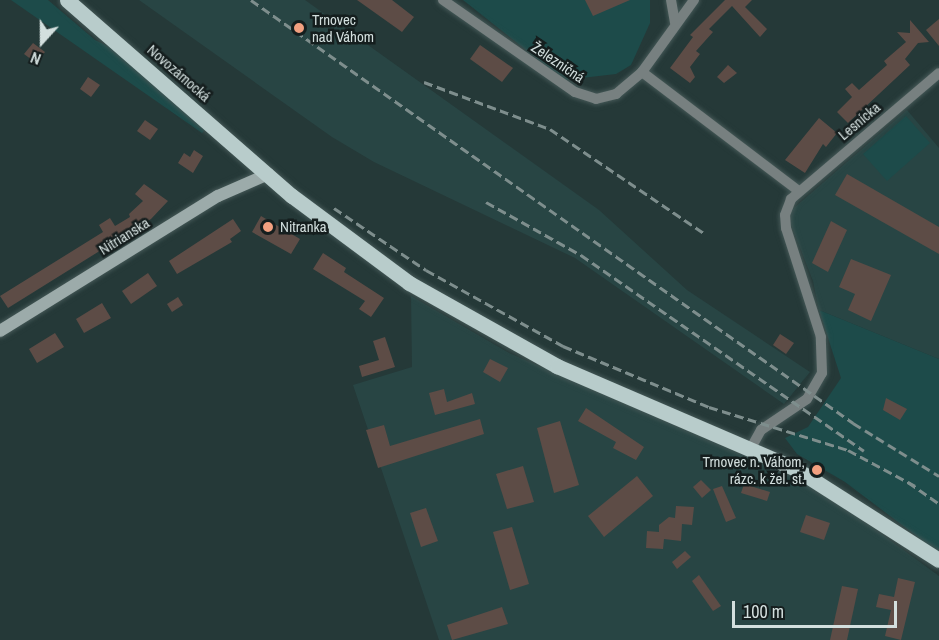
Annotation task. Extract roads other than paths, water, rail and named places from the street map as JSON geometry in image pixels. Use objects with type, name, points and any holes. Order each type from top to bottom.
[{"type":"main road","name":"Novozámocká","points":[[67,0],[268,174],[377,261],[476,323],[558,366],[751,448],[823,484],[939,560]]},
{"type":"main road","name":"Nitrianska","points":[[0,331],[218,196],[268,174]]},
{"type":"street","name":"Železničná","points":[[443,0],[585,97],[596,99],[616,94],[642,72],[675,23],[694,0]]},
{"type":"street","name":"Železničná","points":[[457,0],[490,34]]},
{"type":"street","points":[[671,0],[675,23]]},
{"type":"street","points":[[642,72],[799,191],[785,215],[786,228],[821,337],[822,373],[807,399],[761,430],[751,448]]},
{"type":"street","name":"Lesnícka","points":[[799,191],[939,73]]},
{"type":"railway","points":[[251,0],[853,423],[939,476]]},
{"type":"railway","points":[[424,82],[550,129],[705,234]]},
{"type":"railway","points":[[486,202],[581,255],[864,451]]},
{"type":"railway","points":[[334,208],[426,270],[563,346],[709,407],[848,450],[915,486]]},
{"type":"railway","points":[[908,482],[939,504]]},
{"type":"place","name":"Trnovec nad Váhom","points":[[299,28]]},
{"type":"place","name":"Nitranka","points":[[268,227]]},
{"type":"place","name":"Trnovec n. Váhom, rázc. k žel. st.","points":[[817,470]]}]
